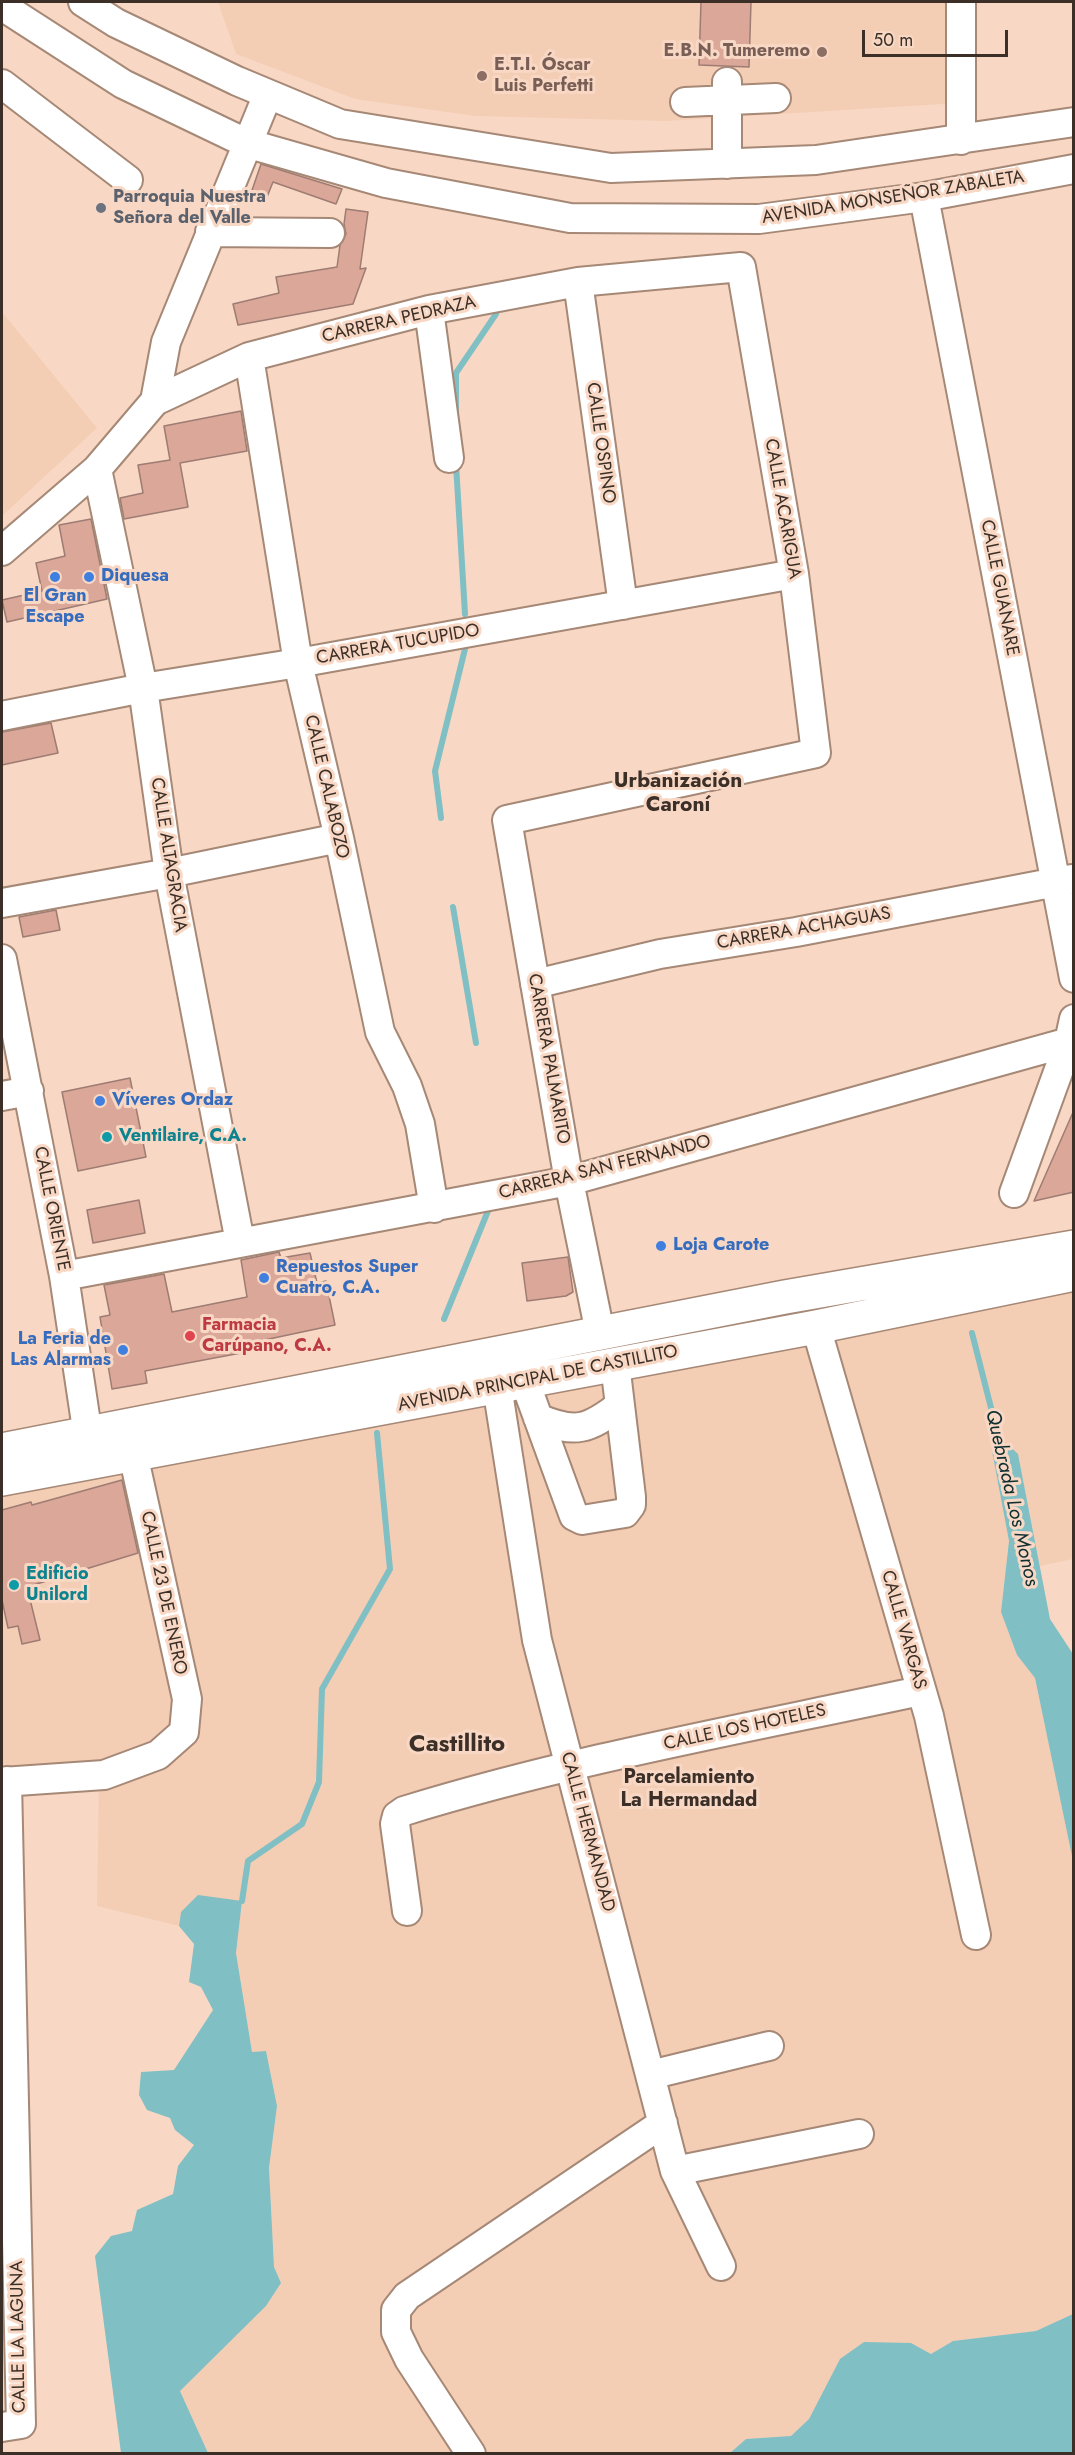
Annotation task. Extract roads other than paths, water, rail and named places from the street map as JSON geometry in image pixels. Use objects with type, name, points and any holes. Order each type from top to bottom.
[{"type":"main road","name":"AVENIDA PRINCIPAL DE CASTILLITO","points":[[2,1479],[89,1448],[600,1333],[1074,1247]]},
{"type":"main road","name":"AVENIDA PRINCIPAL DE CASTILLITO","points":[[2,1450],[89,1448],[133,1454],[816,1327],[1074,1274]]},
{"type":"street","points":[[83,2],[116,23],[268,94],[340,124],[507,153],[611,168],[816,160],[1074,122]]},
{"type":"street","points":[[961,2],[961,140]]},
{"type":"street","name":"AVENIDA MONSEÑOR ZABALETA","points":[[2,6],[123,84],[246,143],[386,183],[570,218],[759,219],[924,197],[1074,170]]},
{"type":"street","points":[[2,84],[128,180]]},
{"type":"street","points":[[726,92],[727,164]]},
{"type":"street","points":[[685,102],[726,92],[776,98]]},
{"type":"street","points":[[155,400],[166,342],[268,94]]},
{"type":"street","name":"CALLE GUANARE","points":[[924,197],[1064,881],[1074,978]]},
{"type":"street","points":[[210,232],[330,233]]},
{"type":"street","name":"CARRERA PEDRAZA","points":[[2,551],[97,469],[155,400],[249,357],[429,310],[578,282],[741,267]]},
{"type":"street","name":"CALLE ACARIGUA","points":[[507,820],[816,753],[794,574],[741,267]]},
{"type":"street","name":"CALLE OSPINO","points":[[578,282],[622,604]]},
{"type":"street","points":[[429,310],[449,458]]},
{"type":"street","name":"CALLE CALABOZO","points":[[249,357],[298,663],[339,838],[380,1032],[407,1086],[420,1124],[434,1208]]},
{"type":"street","name":"CALLE ALTAGRACIA","points":[[97,469],[142,688],[169,873],[240,1242]]},
{"type":"street","name":"CARRERA TUCUPIDO","points":[[2,716],[142,688],[298,663],[794,574]]},
{"type":"street","name":"CARRERA PALMARITO","points":[[507,820],[569,1181],[600,1333]]},
{"type":"street","points":[[2,903],[169,873],[339,838]]},
{"type":"street","name":"CARRERA ACHAGUAS","points":[[535,984],[660,954],[796,932],[1064,881]]},
{"type":"street","name":"CALLE ORIENTE","points":[[2,959],[15,1093],[64,1276],[89,1448]]},
{"type":"street","points":[[1014,1192],[1071,1030]]},
{"type":"street","name":"CARRERA SAN FERNANDO","points":[[64,1276],[569,1181],[1071,1030]]},
{"type":"street","name":"CALLE VARGAS","points":[[816,1327],[928,1716],[976,1935]]},
{"type":"street","points":[[511,1384],[538,1418],[574,1516],[582,1520],[626,1513],[631,1505],[615,1364]]},
{"type":"street","name":"CALLE HERMANDAD","points":[[511,1384],[537,1640],[675,2171],[721,2266]]},
{"type":"street","points":[[538,1418],[562,1428],[584,1428],[620,1405]]},
{"type":"street","name":"CALLE 23 DE ENERO","points":[[4,1781],[104,1775],[158,1755],[184,1732],[187,1699],[133,1454]]},
{"type":"street","name":"CALLE LOS HOTELES","points":[[407,1911],[395,1824],[397,1816],[404,1811],[470,1791],[570,1766],[920,1691]]},
{"type":"street","name":"CALLE LA LAGUNA","points":[[4,1781],[11,2425]]},
{"type":"street","points":[[650,2075],[769,2046]]},
{"type":"street","points":[[471,2454],[409,2359],[396,2332],[396,2310],[407,2296],[663,2123]]},
{"type":"street","points":[[675,2171],[860,2134]]},
{"type":"water","points":[[1004,1441],[1018,1454],[1050,1619],[1073,1654],[1073,1861],[1035,1678],[1017,1655],[1001,1612],[1009,1541],[992,1451]]},
{"type":"water","points":[[198,1895],[242,1901],[236,1953],[252,2052],[266,2051],[277,2106],[269,2168],[274,2267],[281,2283],[266,2306],[180,2391],[208,2453],[121,2453],[95,2256],[111,2236],[132,2231],[137,2210],[173,2194],[178,2166],[194,2145],[175,2130],[170,2118],[147,2110],[139,2095],[141,2072],[174,2070],[213,2010],[201,1987],[189,1982],[194,1944],[179,1926],[181,1912]]},
{"type":"water","points":[[1073,2314],[1073,2453],[730,2453],[746,2439],[791,2436],[809,2419],[840,2359],[864,2342],[911,2343],[931,2354],[953,2341],[1036,2331]]},
{"type":"waterway","points":[[456,412],[456,373],[496,314]]},
{"type":"waterway","points":[[456,464],[465,614]]},
{"type":"waterway","points":[[441,818],[435,771],[465,649]]},
{"type":"waterway","points":[[453,907],[476,1043]]},
{"type":"waterway","points":[[444,1319],[490,1206]]},
{"type":"waterway","name":"Quebrada Los Monos","points":[[972,1333],[1002,1451]]},
{"type":"waterway","points":[[242,1901],[248,1861],[302,1824],[319,1782],[322,1689],[390,1569],[377,1433]]},
{"type":"place","name":"E.B.N. Tumeremo","points":[[822,52]]},
{"type":"place","name":"E.T.I. Óscar Luis Perfetti","points":[[482,76]]},
{"type":"place","name":"Parroquia Nuestra Señora del Valle","points":[[101,208]]},
{"type":"place","name":"El Gran Escape","points":[[55,577]]},
{"type":"place","name":"Diquesa","points":[[89,577]]},
{"type":"place","name":"Víveres Ordaz","points":[[100,1101]]},
{"type":"place","name":"Ventilaire, C.A.","points":[[107,1137]]},
{"type":"place","name":"Loja Carote","points":[[661,1246]]},
{"type":"place","name":"Repuestos Super Cuatro, C.A.","points":[[264,1278]]},
{"type":"place","name":"Farmacia Carúpano, C.A.","points":[[190,1336]]},
{"type":"place","name":"La Feria de Las Alarmas","points":[[123,1350]]},
{"type":"place","name":"Edificio Unilord","points":[[14,1585]]},
{"type":"district","name":"Urbanización Caroní","points":[[678,794]]},
{"type":"district","name":"Castillito","points":[[457,1745]]},
{"type":"district","name":"Parcelamiento La Hermandad","points":[[689,1790]]}]
